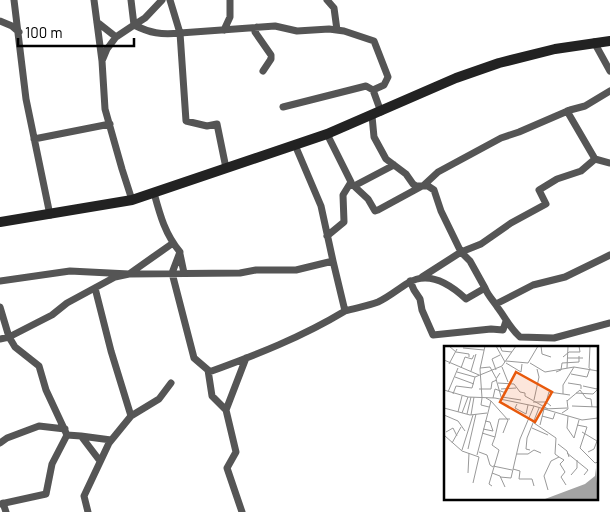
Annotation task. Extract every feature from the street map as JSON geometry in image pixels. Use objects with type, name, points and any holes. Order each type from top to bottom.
[{"type":"street","points":[[14,0],[26,99],[50,214]]},
{"type":"street","points":[[94,0],[102,61],[105,109],[132,200]]},
{"type":"street","points":[[131,0],[134,25]]},
{"type":"street","points":[[102,61],[107,49],[116,37],[145,18],[162,0]]},
{"type":"street","points":[[170,0],[180,33],[186,121],[207,126],[217,124],[226,168]]},
{"type":"street","points":[[224,30],[230,17],[230,0]]},
{"type":"street","points":[[327,0],[334,8],[337,30]]},
{"type":"street","points":[[0,21],[12,26],[18,32]]},
{"type":"street","points":[[97,22],[116,37]]},
{"type":"street","points":[[134,25],[148,32],[167,34],[275,26],[297,32],[337,30],[367,37],[374,41],[388,77],[384,85],[374,90]]},
{"type":"street","points":[[257,27],[255,32],[271,55],[271,59],[264,71]]},
{"type":"street","points":[[0,222],[132,200],[326,134],[377,114],[456,78],[499,63],[555,49],[610,41]]},
{"type":"street","points":[[594,42],[610,71]]},
{"type":"street","points":[[283,107],[366,86],[374,90]]},
{"type":"street","points":[[374,90],[377,114],[374,137],[378,147],[386,159],[406,174],[413,184],[416,186],[428,186],[434,190],[441,211],[461,252],[470,261],[487,294],[496,304],[509,327],[520,337],[554,338],[610,323]]},
{"type":"street","points":[[326,134],[351,185],[368,199],[375,211],[424,185],[438,172],[501,138],[567,111],[585,106],[610,91]]},
{"type":"street","points":[[567,111],[595,159],[610,162]]},
{"type":"street","points":[[34,139],[110,124]]},
{"type":"street","points":[[295,145],[321,206],[344,310]]},
{"type":"street","points":[[209,372],[319,326],[344,310],[378,302],[410,281],[422,277],[461,252],[481,244],[511,223],[546,204],[539,190],[557,179],[581,171],[595,159]]},
{"type":"street","points":[[327,236],[344,222],[343,195],[351,185],[394,165]]},
{"type":"street","points":[[154,193],[163,227],[180,252],[184,273]]},
{"type":"street","points":[[0,339],[10,337],[52,315],[66,303],[115,277],[129,274],[173,243]]},
{"type":"street","points":[[180,252],[172,273],[194,358],[209,372],[212,396],[226,410],[236,452],[227,468],[242,512]]},
{"type":"street","points":[[496,304],[534,285],[565,277],[610,255]]},
{"type":"street","points":[[0,281],[70,271],[129,274],[240,273],[256,270],[296,270],[333,260]]},
{"type":"street","points":[[422,277],[437,280],[454,288],[466,299],[485,288]]},
{"type":"street","points":[[410,281],[420,299],[422,310],[433,335],[503,330],[506,321]]},
{"type":"street","points":[[95,288],[111,351],[132,416]]},
{"type":"street","points":[[0,307],[15,347],[39,366],[46,390],[66,432],[52,464],[46,494],[2,503],[6,512]]},
{"type":"street","points":[[226,410],[246,358]]},
{"type":"street","points":[[88,512],[84,496],[111,440],[132,416],[158,399],[172,382]]},
{"type":"street","points":[[0,443],[7,438],[39,426],[81,436],[111,440]]},
{"type":"street","points":[[81,436],[100,461]]}]
